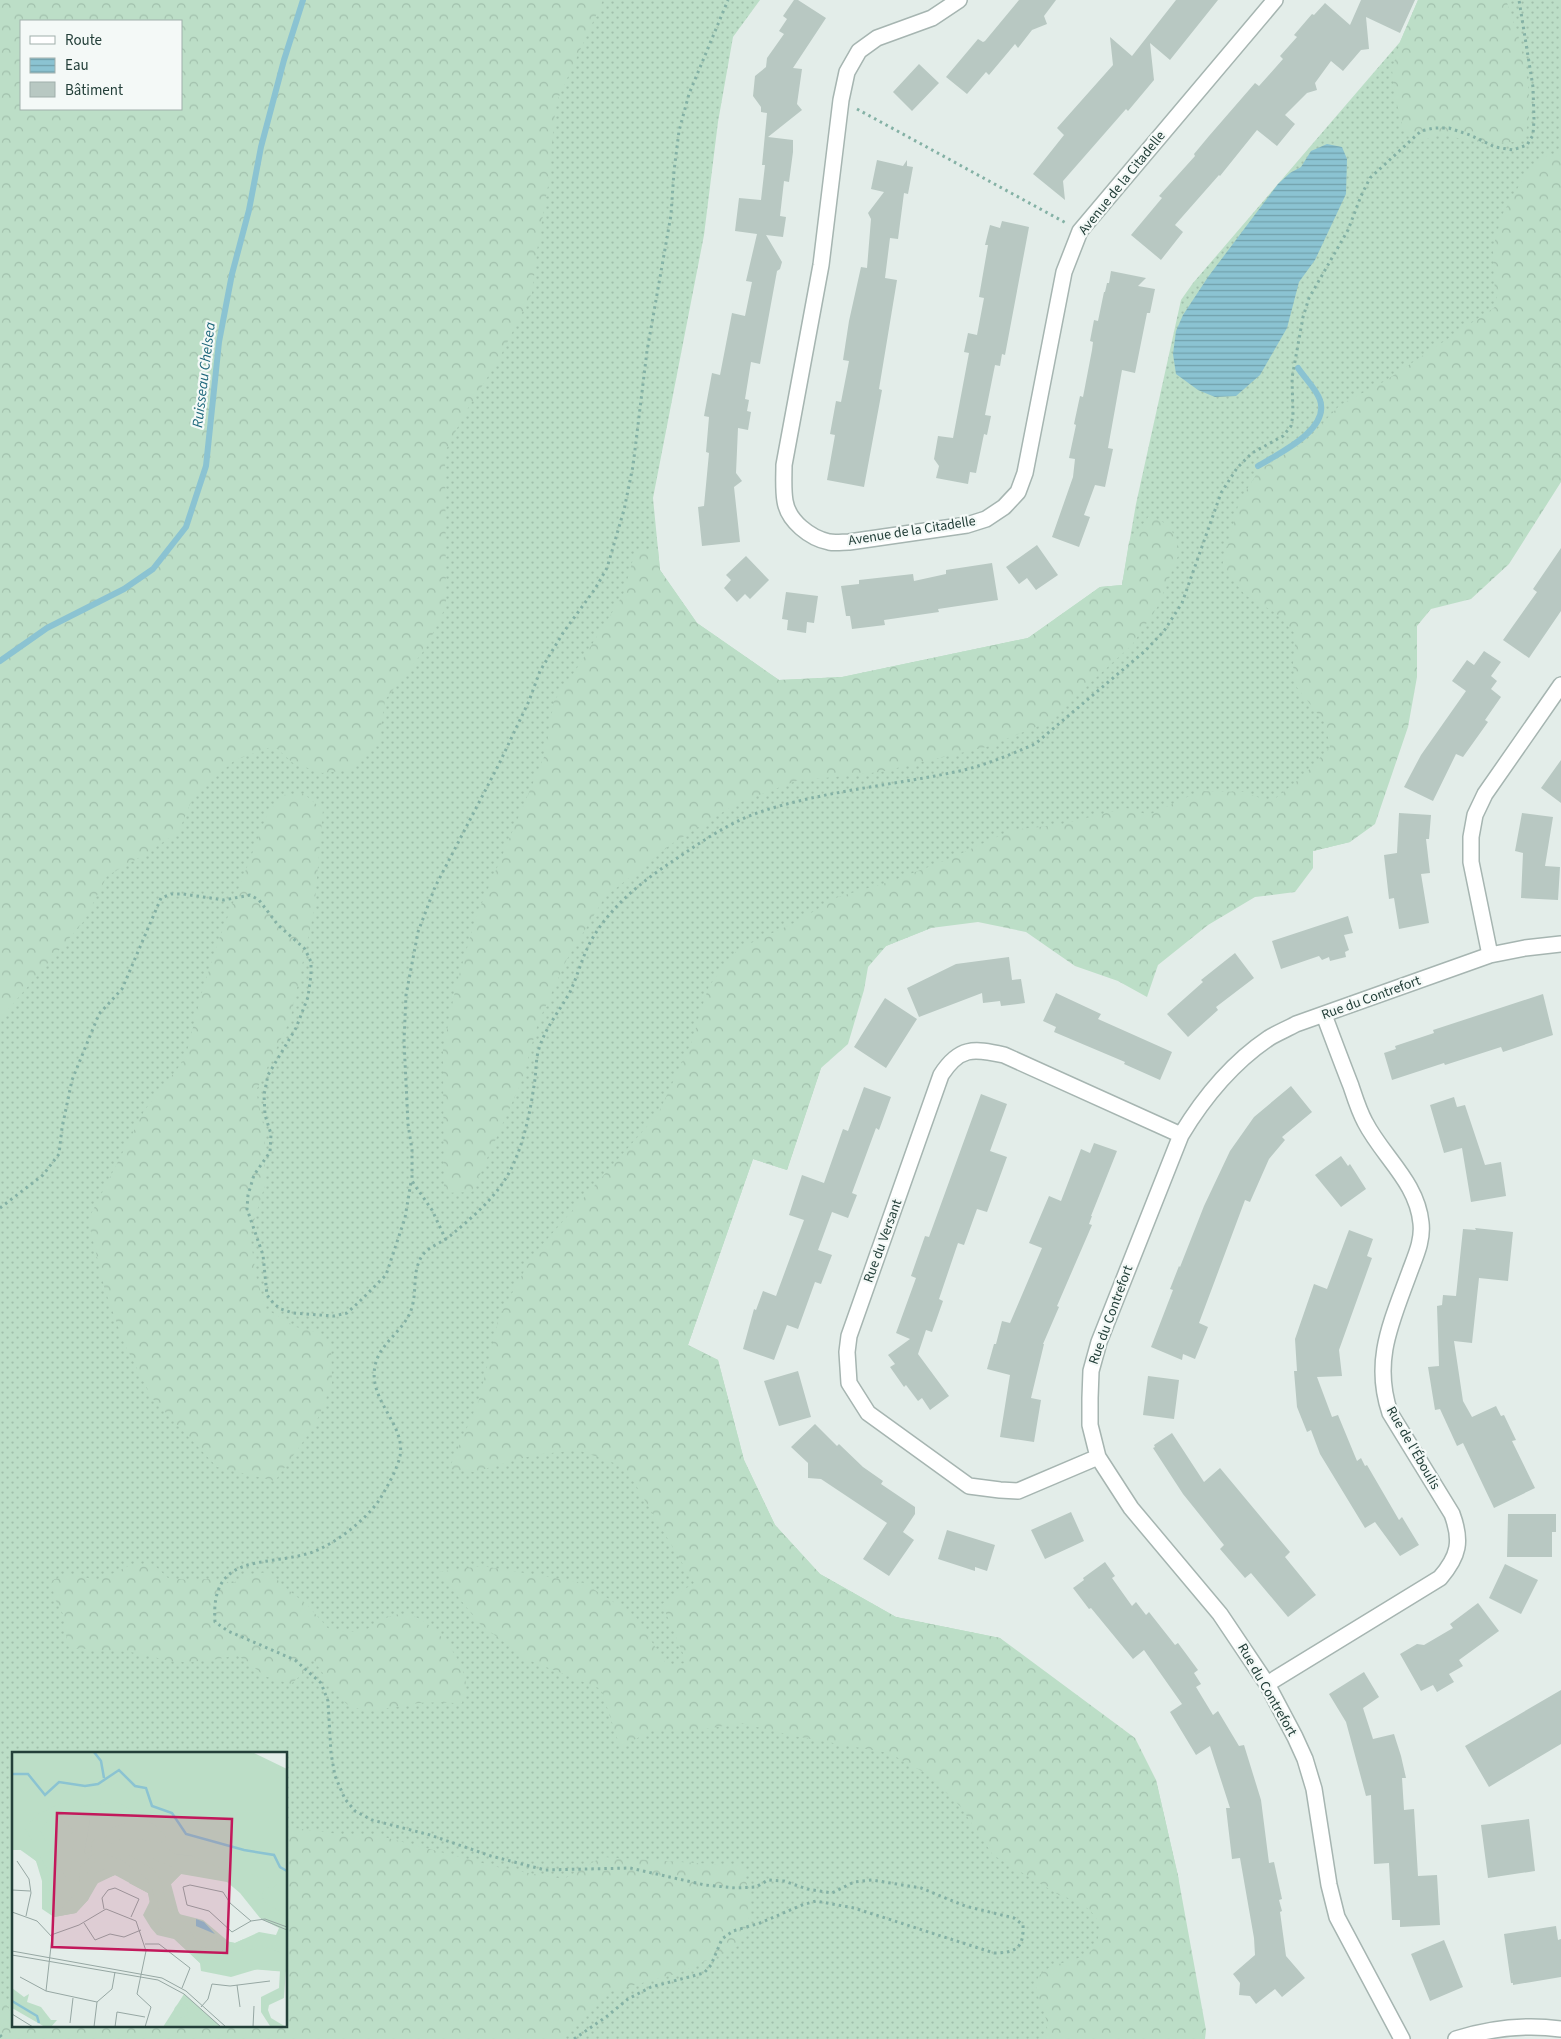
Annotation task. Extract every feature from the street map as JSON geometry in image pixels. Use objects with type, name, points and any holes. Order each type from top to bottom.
[{"type":"street","name":"Avenue de la Citadelle","points":[[959,0],[932,18],[877,38],[859,51],[847,72],[841,100],[825,235],[784,465],[783,485],[785,504],[795,522],[812,536],[830,542],[849,542],[967,525],[992,515],[1004,507],[1018,492],[1025,473],[1064,272],[1080,231],[1275,0]]},
{"type":"street","points":[[1490,955],[1471,862],[1471,837],[1475,815],[1485,794],[1561,685]]},
{"type":"street","name":"Rue du Contrefort","points":[[1402,2039],[1337,1917],[1329,1885],[1314,1789],[1295,1737],[1267,1684],[1220,1614],[1131,1508],[1098,1458],[1090,1425],[1091,1371],[1099,1342],[1181,1134],[1200,1104],[1220,1080],[1269,1038],[1296,1024],[1490,955],[1525,948],[1561,944]]},
{"type":"street","name":"Rue de l'Éboulis","points":[[1267,1684],[1440,1578],[1451,1565],[1458,1549],[1459,1531],[1452,1514],[1390,1413],[1384,1396],[1382,1376],[1387,1336],[1420,1246],[1421,1224],[1418,1210],[1409,1184],[1364,1121],[1324,1015]]},
{"type":"street","name":"Rue du Versant","points":[[1098,1458],[1018,1491],[969,1486],[868,1413],[849,1383],[847,1352],[849,1336],[941,1076],[950,1062],[962,1053],[976,1050],[1004,1056],[1181,1134]]},
{"type":"street","points":[[1456,2039],[1478,2032],[1509,2026],[1561,2029]]},
{"type":"path","points":[[0,1208],[43,1175],[59,1154],[62,1128],[72,1080],[99,1014],[122,989],[161,898],[171,894],[224,900],[250,895],[259,900],[278,925],[305,948],[310,962],[311,975],[308,997],[296,1028],[268,1075],[264,1095],[265,1115],[271,1134],[270,1152],[254,1175],[248,1195],[247,1210],[263,1254],[267,1295],[281,1309],[293,1313],[334,1316],[347,1313],[386,1275],[405,1218],[412,1181],[412,1150],[408,1124],[404,1041],[406,995],[418,932],[436,887],[499,764],[529,701],[540,671],[563,633],[595,589],[610,559],[624,510],[633,466],[646,351],[671,215],[679,131],[692,85],[728,0]]},
{"type":"path","points":[[574,2039],[635,1995],[651,1987],[704,1973],[712,1965],[722,1939],[733,1931],[760,1923],[816,1901],[854,1908],[994,1953],[1008,1953],[1017,1949],[1024,1938],[1023,1925],[1014,1918],[965,1906],[921,1888],[872,1880],[854,1882],[832,1893],[808,1889],[784,1881],[768,1880],[756,1887],[736,1888],[705,1885],[630,1868],[545,1870],[491,1856],[430,1835],[372,1820],[355,1811],[346,1800],[335,1776],[331,1753],[328,1701],[321,1682],[295,1660],[228,1631],[215,1622],[214,1606],[221,1583],[239,1566],[311,1552],[336,1541],[378,1501],[400,1457],[400,1445],[392,1422],[382,1406],[377,1391],[374,1376],[375,1363],[384,1345],[408,1317],[415,1298],[418,1262],[428,1248],[446,1240],[498,1190],[513,1165],[530,1107],[538,1051],[547,1029],[568,994],[591,941],[619,904],[652,874],[712,835],[760,812],[826,794],[966,769],[1014,754],[1035,744],[1145,651],[1164,631],[1182,603],[1221,493],[1237,468],[1252,453],[1283,436],[1291,426],[1293,415],[1292,378],[1303,317],[1309,298],[1348,230],[1370,178],[1421,131],[1434,128],[1449,128],[1470,135],[1495,147],[1513,150],[1527,145],[1534,134],[1532,87],[1519,0]]},
{"type":"path","points":[[841,100],[1080,231]]},
{"type":"path","points":[[412,1181],[432,1210],[446,1240]]},
{"type":"path","points":[[0,2035],[4,2039]]},
{"type":"green space","points":[[0,0],[603,0],[556,103],[548,186],[532,293],[499,359],[465,413],[445,452],[446,606],[426,648],[385,700],[379,740],[350,770],[322,773],[293,763],[274,746],[235,760],[193,797],[179,831],[149,852],[107,876],[84,921],[0,1019]]},
{"type":"green space","points":[[303,0],[760,0],[733,37],[718,122],[704,235],[653,498],[660,570],[697,623],[779,680],[842,677],[1028,638],[1100,587],[1122,585],[1136,504],[1181,300],[1193,283],[1400,42],[1418,0],[1561,0],[1561,465],[1406,622],[1350,842],[1020,922],[956,920],[886,946],[868,966],[821,1068],[787,1170],[753,1159],[688,1345],[718,1360],[744,1460],[775,1525],[820,1574],[896,1617],[1000,1638],[1156,1780],[1178,1876],[1199,2039],[0,2039],[0,661]]},
{"type":"green space","points":[[1418,0],[1506,0],[1524,60],[1529,93],[1528,122],[1522,141],[1480,142],[1439,133],[1419,143],[1403,127],[1395,99],[1392,70],[1400,42]]},
{"type":"green space","points":[[1561,154],[1561,482],[1509,564],[1471,599],[1431,609],[1417,626],[1417,677],[1408,727],[1375,824],[1350,842],[1313,851],[1313,868],[1295,892],[1255,897],[1208,925],[1158,965],[1147,997],[1118,981],[1075,966],[1026,932],[978,922],[931,928],[886,946],[868,967],[864,990],[848,1044],[821,1068],[787,1170],[753,1159],[688,1345],[718,1360],[744,1460],[775,1525],[820,1574],[896,1617],[1000,1638],[1135,1738],[1156,1780],[1178,1876],[1206,2030],[1205,2039],[1045,2039],[1047,2023],[1037,1992],[1037,1980],[1049,1968],[1077,1959],[1093,1950],[1098,1940],[1100,1923],[1090,1910],[1074,1900],[1059,1895],[993,1855],[960,1806],[927,1774],[889,1753],[794,1736],[741,1723],[699,1730],[651,1731],[620,1747],[601,1689],[526,1659],[480,1624],[438,1572],[482,1566],[584,1583],[635,1616],[667,1665],[687,1663],[662,1604],[694,1583],[625,1467],[578,1450],[534,1455],[474,1472],[449,1469],[479,1400],[499,1317],[533,1255],[658,1114],[693,1039],[709,986],[738,949],[794,923],[838,897],[892,881],[949,859],[1012,830],[1058,825],[1126,808],[1149,815],[1200,791],[1244,792],[1271,802],[1303,776],[1330,747],[1325,723],[1295,685],[1293,664],[1296,635],[1276,613],[1245,595],[1222,566],[1239,502],[1259,470],[1307,440],[1340,405],[1385,381],[1498,305],[1494,282],[1493,248],[1502,215],[1524,177],[1548,155]]},
{"type":"green space","points":[[1150,515],[1170,526],[1180,551],[1158,606],[1132,645],[1046,723],[986,747],[880,772],[796,781],[736,804],[673,843],[605,897],[566,961],[538,1023],[521,1083],[472,1192],[444,1193],[443,1050],[456,986],[476,917],[544,757],[554,701],[623,595],[635,552],[658,549],[660,570],[697,623],[779,680],[842,677],[1028,638],[1100,587],[1122,585],[1129,542]]},
{"type":"green space","points":[[304,794],[323,810],[314,911],[290,1020],[256,1091],[265,1133],[265,1185],[250,1234],[256,1276],[266,1309],[296,1327],[316,1332],[331,1344],[332,1384],[315,1425],[275,1481],[217,1467],[152,1398],[124,1343],[105,1290],[88,1220],[144,1111],[185,1059],[202,992],[218,942],[267,815],[282,795]]},
{"type":"green space","points":[[135,1563],[154,1565],[168,1578],[188,1580],[213,1579],[233,1583],[250,1574],[271,1572],[282,1585],[306,1604],[330,1630],[361,1631],[397,1614],[413,1616],[424,1621],[444,1640],[459,1663],[466,1684],[462,1703],[419,1703],[372,1709],[354,1707],[347,1704],[337,1694],[312,1658],[300,1676],[291,1684],[264,1676],[248,1662],[236,1655],[225,1658],[182,1662],[130,1652],[69,1647],[64,1627],[65,1618],[55,1599],[51,1581],[66,1574],[99,1580]]},
{"type":"green space","points":[[288,1827],[339,1834],[380,1836],[505,1869],[564,1879],[602,1857],[743,1866],[752,1908],[740,1945],[679,1973],[609,1992],[560,2039],[0,2039],[0,1991],[11,2014],[12,2026],[288,2026]]},
{"type":"water","points":[[1327,144],[1342,147],[1347,159],[1346,194],[1315,260],[1299,282],[1287,328],[1260,375],[1236,396],[1215,397],[1198,390],[1176,374],[1173,354],[1176,331],[1183,315],[1208,277],[1278,184],[1290,173],[1301,167],[1311,151]]},
{"type":"building","points":[[794,0],[798,0],[826,18],[793,68],[802,69],[797,104],[802,110],[768,137],[793,140],[793,152],[789,182],[784,181],[780,216],[786,217],[783,237],[766,235],[782,262],[780,269],[777,271],[760,364],[751,362],[745,399],[749,400],[747,411],[751,412],[748,430],[738,428],[736,473],[742,481],[734,487],[740,542],[702,546],[698,507],[704,506],[709,453],[706,452],[709,417],[704,416],[712,373],[720,375],[732,313],[745,316],[752,282],[746,281],[757,234],[735,231],[739,198],[761,200],[765,165],[762,165],[767,113],[761,112],[761,107],[753,96],[755,76],[766,67],[767,58],[784,34],[779,31],[787,19],[783,16]]},
{"type":"building","points":[[1019,0],[1056,0],[1044,16],[1047,24],[1032,30],[1018,48],[1015,44],[989,75],[986,72],[967,94],[946,77],[978,39],[983,42],[985,41]]},
{"type":"building","points":[[1176,0],[1218,0],[1170,60],[1150,43],[1154,80],[1063,181],[1065,200],[1033,174],[1064,135],[1057,128],[1113,65],[1110,37],[1132,56]]},
{"type":"building","points":[[1361,0],[1415,0],[1400,33],[1366,17],[1369,49],[1361,50],[1343,71],[1331,61],[1315,83],[1317,90],[1307,93],[1285,115],[1295,124],[1277,146],[1257,130],[1220,176],[1175,225],[1183,232],[1161,260],[1131,235],[1162,198],[1159,196],[1195,156],[1194,154],[1209,136],[1255,83],[1259,86],[1283,59],[1280,56],[1297,37],[1294,35],[1312,14],[1314,15],[1325,3],[1350,25]]},
{"type":"building","points":[[919,64],[939,83],[912,111],[893,92]]},
{"type":"building","points":[[877,160],[903,166],[907,160],[907,166],[913,167],[908,194],[904,193],[898,239],[890,238],[885,278],[897,280],[879,389],[882,390],[864,487],[827,480],[835,435],[830,434],[836,401],[841,402],[849,361],[843,360],[849,321],[861,267],[867,268],[871,219],[868,213],[884,192],[871,189]]},
{"type":"building","points":[[1002,221],[1029,227],[1005,355],[1002,354],[1000,366],[995,365],[985,415],[991,416],[987,435],[984,434],[976,473],[970,472],[968,484],[936,478],[939,466],[934,459],[938,436],[953,438],[969,353],[964,352],[968,333],[977,335],[984,298],[979,297],[988,245],[985,245],[990,225],[1000,228]]},
{"type":"building","points":[[1111,271],[1146,278],[1138,286],[1155,289],[1150,313],[1147,313],[1135,373],[1122,370],[1108,448],[1113,449],[1105,487],[1095,485],[1084,515],[1090,517],[1079,547],[1052,537],[1073,477],[1075,459],[1069,458],[1076,425],[1074,424],[1080,396],[1083,397],[1092,350],[1093,342],[1090,341],[1094,320],[1098,321]]},
{"type":"building","points":[[1037,545],[1058,575],[1036,590],[1027,578],[1019,584],[1006,567]]},
{"type":"building","points":[[1561,548],[1561,611],[1529,658],[1503,640],[1537,592],[1533,589]]},
{"type":"building","points":[[746,556],[769,580],[750,599],[745,594],[737,602],[724,588],[731,580],[726,575]]},
{"type":"building","points":[[992,563],[998,600],[938,609],[939,612],[884,620],[885,625],[852,629],[850,616],[846,616],[841,586],[859,584],[859,580],[913,574],[914,581],[946,574],[946,570]]},
{"type":"building","points":[[786,592],[818,596],[814,623],[807,622],[806,633],[787,630],[788,620],[782,619]]},
{"type":"building","points":[[1484,651],[1501,662],[1491,676],[1497,681],[1491,689],[1501,697],[1485,720],[1488,722],[1463,757],[1456,754],[1433,801],[1404,787],[1421,755],[1466,691],[1452,681],[1467,660],[1474,665]]},
{"type":"building","points":[[1561,760],[1561,803],[1541,788]]},
{"type":"building","points":[[1399,813],[1431,815],[1429,839],[1426,839],[1430,873],[1421,874],[1429,923],[1399,929],[1394,898],[1389,899],[1384,855],[1397,853]]},
{"type":"building","points":[[1522,813],[1553,817],[1545,866],[1560,867],[1558,900],[1521,898],[1523,853],[1515,851]]},
{"type":"building","points":[[1348,916],[1353,933],[1344,935],[1349,950],[1345,952],[1346,957],[1330,961],[1329,957],[1322,960],[1319,956],[1281,969],[1272,941]]},
{"type":"building","points":[[1235,953],[1254,978],[1216,1007],[1218,1010],[1188,1037],[1167,1014],[1203,982],[1201,980]]},
{"type":"building","points":[[1009,957],[1012,980],[1021,979],[1025,1003],[1001,1006],[1000,1001],[983,1003],[982,993],[919,1017],[907,988],[956,964]]},
{"type":"building","points":[[1056,993],[1101,1014],[1098,1019],[1172,1052],[1160,1080],[1124,1064],[1125,1062],[1054,1032],[1056,1027],[1043,1021]]},
{"type":"building","points":[[1543,994],[1553,1035],[1503,1052],[1501,1047],[1392,1080],[1384,1053],[1396,1049],[1395,1046],[1434,1033],[1433,1030]]},
{"type":"building","points":[[885,998],[917,1019],[886,1068],[854,1047]]},
{"type":"building","points":[[1291,1086],[1312,1112],[1282,1137],[1285,1140],[1269,1159],[1250,1202],[1245,1200],[1199,1323],[1208,1327],[1195,1359],[1183,1354],[1182,1360],[1151,1347],[1173,1290],[1170,1289],[1179,1266],[1230,1151],[1254,1117]]},
{"type":"building","points":[[864,1087],[891,1097],[879,1130],[876,1128],[852,1193],[857,1195],[848,1218],[832,1212],[818,1250],[832,1255],[821,1284],[815,1282],[798,1329],[787,1325],[774,1360],[743,1349],[754,1309],[756,1310],[763,1291],[776,1296],[804,1220],[789,1215],[802,1175],[824,1183],[843,1129],[848,1131]]},
{"type":"building","points":[[981,1094],[1007,1104],[990,1151],[1007,1157],[987,1212],[977,1209],[964,1245],[958,1243],[939,1299],[943,1301],[932,1332],[926,1330],[918,1354],[949,1396],[930,1410],[922,1398],[918,1401],[906,1385],[904,1387],[890,1367],[895,1364],[888,1355],[910,1339],[896,1333],[916,1278],[911,1276],[925,1236],[929,1237]]},
{"type":"building","points":[[1454,1097],[1457,1107],[1465,1105],[1485,1165],[1501,1162],[1506,1196],[1471,1202],[1462,1148],[1444,1153],[1430,1105]]},
{"type":"building","points":[[1094,1143],[1117,1151],[1091,1216],[1089,1224],[1092,1225],[1057,1306],[1059,1307],[1043,1344],[1031,1398],[1041,1400],[1034,1442],[1000,1437],[1010,1375],[987,1369],[994,1344],[996,1344],[1002,1321],[1010,1323],[1042,1248],[1029,1243],[1049,1196],[1061,1201],[1081,1149],[1090,1153]]},
{"type":"building","points":[[1341,1156],[1348,1166],[1350,1164],[1366,1189],[1341,1207],[1315,1175]]},
{"type":"building","points":[[1475,1228],[1513,1232],[1508,1281],[1479,1278],[1472,1343],[1454,1341],[1463,1401],[1472,1417],[1496,1406],[1501,1416],[1504,1415],[1516,1440],[1512,1441],[1535,1488],[1494,1508],[1463,1443],[1457,1446],[1440,1409],[1435,1410],[1428,1367],[1439,1366],[1437,1306],[1442,1305],[1443,1295],[1456,1296],[1463,1229],[1476,1230]]},
{"type":"building","points":[[1349,1230],[1373,1239],[1367,1256],[1372,1258],[1339,1350],[1342,1376],[1317,1377],[1332,1417],[1338,1415],[1357,1461],[1361,1458],[1365,1466],[1367,1465],[1399,1520],[1402,1517],[1419,1545],[1400,1556],[1375,1522],[1365,1528],[1320,1454],[1311,1430],[1307,1432],[1297,1407],[1294,1371],[1297,1371],[1295,1339],[1314,1284],[1327,1289]]},
{"type":"building","points":[[798,1371],[811,1417],[779,1426],[764,1381]]},
{"type":"building","points":[[1148,1376],[1179,1380],[1174,1419],[1143,1415]]},
{"type":"building","points":[[815,1424],[837,1446],[839,1444],[863,1467],[883,1481],[881,1484],[915,1507],[915,1514],[903,1532],[914,1540],[889,1576],[863,1559],[887,1523],[821,1479],[808,1478],[808,1463],[791,1447]]},
{"type":"building","points":[[1172,1433],[1204,1482],[1220,1468],[1290,1552],[1285,1557],[1316,1595],[1288,1617],[1251,1573],[1245,1578],[1220,1549],[1224,1545],[1183,1494],[1153,1448],[1155,1447],[1154,1445]]},
{"type":"building","points":[[1071,1512],[1084,1541],[1045,1559],[1031,1530]]},
{"type":"building","points":[[1508,1514],[1556,1514],[1556,1532],[1552,1532],[1552,1557],[1507,1557]]},
{"type":"building","points":[[947,1530],[995,1545],[987,1571],[975,1567],[975,1571],[938,1559]]},
{"type":"building","points":[[1105,1562],[1115,1576],[1112,1578],[1132,1606],[1136,1602],[1146,1615],[1149,1612],[1175,1645],[1178,1643],[1198,1670],[1194,1673],[1201,1684],[1196,1687],[1213,1715],[1218,1711],[1239,1746],[1244,1745],[1261,1800],[1269,1863],[1274,1862],[1282,1899],[1279,1900],[1282,1911],[1280,1912],[1286,1956],[1305,1978],[1282,1997],[1275,1989],[1256,2004],[1250,1996],[1239,1995],[1240,1983],[1233,1974],[1255,1955],[1254,1938],[1240,1858],[1232,1859],[1226,1808],[1230,1808],[1210,1746],[1196,1755],[1170,1712],[1182,1704],[1144,1650],[1133,1659],[1073,1588]]},
{"type":"building","points":[[1505,1564],[1538,1580],[1521,1614],[1489,1598]]},
{"type":"building","points":[[1478,1603],[1499,1631],[1459,1660],[1463,1666],[1449,1674],[1454,1682],[1437,1692],[1433,1685],[1421,1691],[1400,1654],[1417,1644],[1424,1645],[1453,1628],[1450,1624]]},
{"type":"building","points":[[1364,1672],[1379,1697],[1363,1708],[1373,1739],[1394,1734],[1401,1756],[1406,1778],[1402,1778],[1404,1810],[1414,1809],[1418,1876],[1437,1875],[1440,1925],[1400,1927],[1400,1920],[1392,1920],[1389,1863],[1374,1864],[1371,1795],[1366,1796],[1346,1722],[1329,1694]]},
{"type":"building","points":[[1561,1690],[1561,1744],[1489,1787],[1465,1746]]},
{"type":"building","points":[[1529,1819],[1535,1871],[1488,1878],[1481,1825]]},
{"type":"building","points":[[1556,1926],[1558,1940],[1561,1939],[1561,1977],[1513,1985],[1511,1983],[1504,1934]]},
{"type":"building","points":[[1444,1940],[1463,1987],[1430,2001],[1411,1954]]},
{"type":"waterway","name":"Ruisseau Chelsea","points":[[0,661],[47,628],[124,589],[153,569],[186,527],[206,466],[219,342],[232,274],[249,210],[261,147],[284,60],[303,0]]},
{"type":"waterway","points":[[1258,466],[1300,440],[1317,421],[1321,411],[1320,400],[1298,368]]}]
